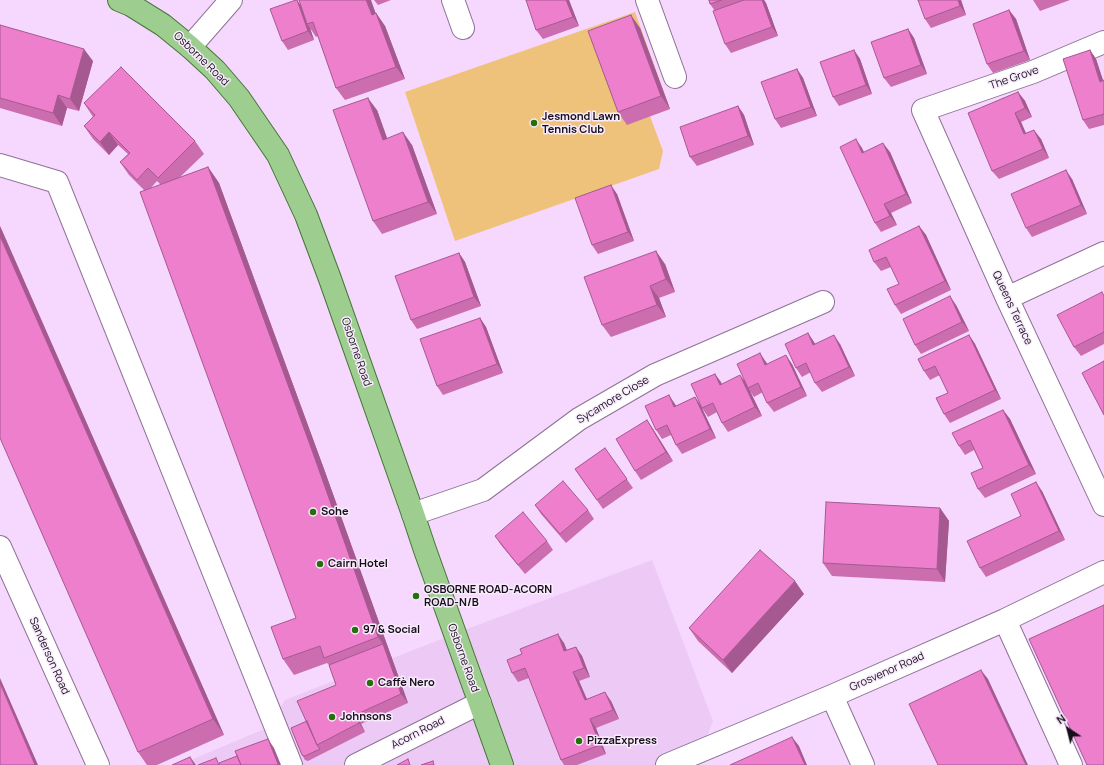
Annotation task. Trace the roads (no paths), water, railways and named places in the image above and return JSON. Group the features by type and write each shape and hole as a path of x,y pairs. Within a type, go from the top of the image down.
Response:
{"main road":[{"name":"Osborne Road","path":"128,2 163,25 215,70 239,98 278,155 306,215 314,236 413,514 424,550 502,765"}],"street":[{"path":"190,47 231,0"},
{"path":"453,0 463,28"},
{"path":"647,0 675,77"},
{"name":"The Grove","path":"923,110 1033,72 1104,42"},
{"name":"Queens Terrace","path":"923,110 1007,298 1104,505"},
{"path":"0,165 56,182 291,765"},
{"path":"1007,298 1104,254"},
{"name":"Sycamore Close","path":"413,514 483,490 579,419 654,375 823,302"},
{"name":"Sanderson Road","path":"0,547 98,765"},
{"name":"Grosvenor Road","path":"667,765 693,760 832,696 1005,620 1104,572"},
{"path":"1005,620 1071,765"},
{"path":"832,696 863,765"},
{"name":"Acorn Road","path":"356,765 480,703"}],"place":[{"name":"Jesmond Lawn Tennis Club","path":"534,123"},
{"name":"Sohe","path":"313,512"},
{"name":"Cairn Hotel","path":"320,564"},
{"name":"OSBORNE ROAD-ACORN ROAD-N/B","path":"416,596"},
{"name":"97 & Social","path":"355,630"},
{"name":"Caffè Nero","path":"370,683"},
{"name":"Johnsons","path":"332,717"},
{"name":"PizzaExpress","path":"579,741"}]}
